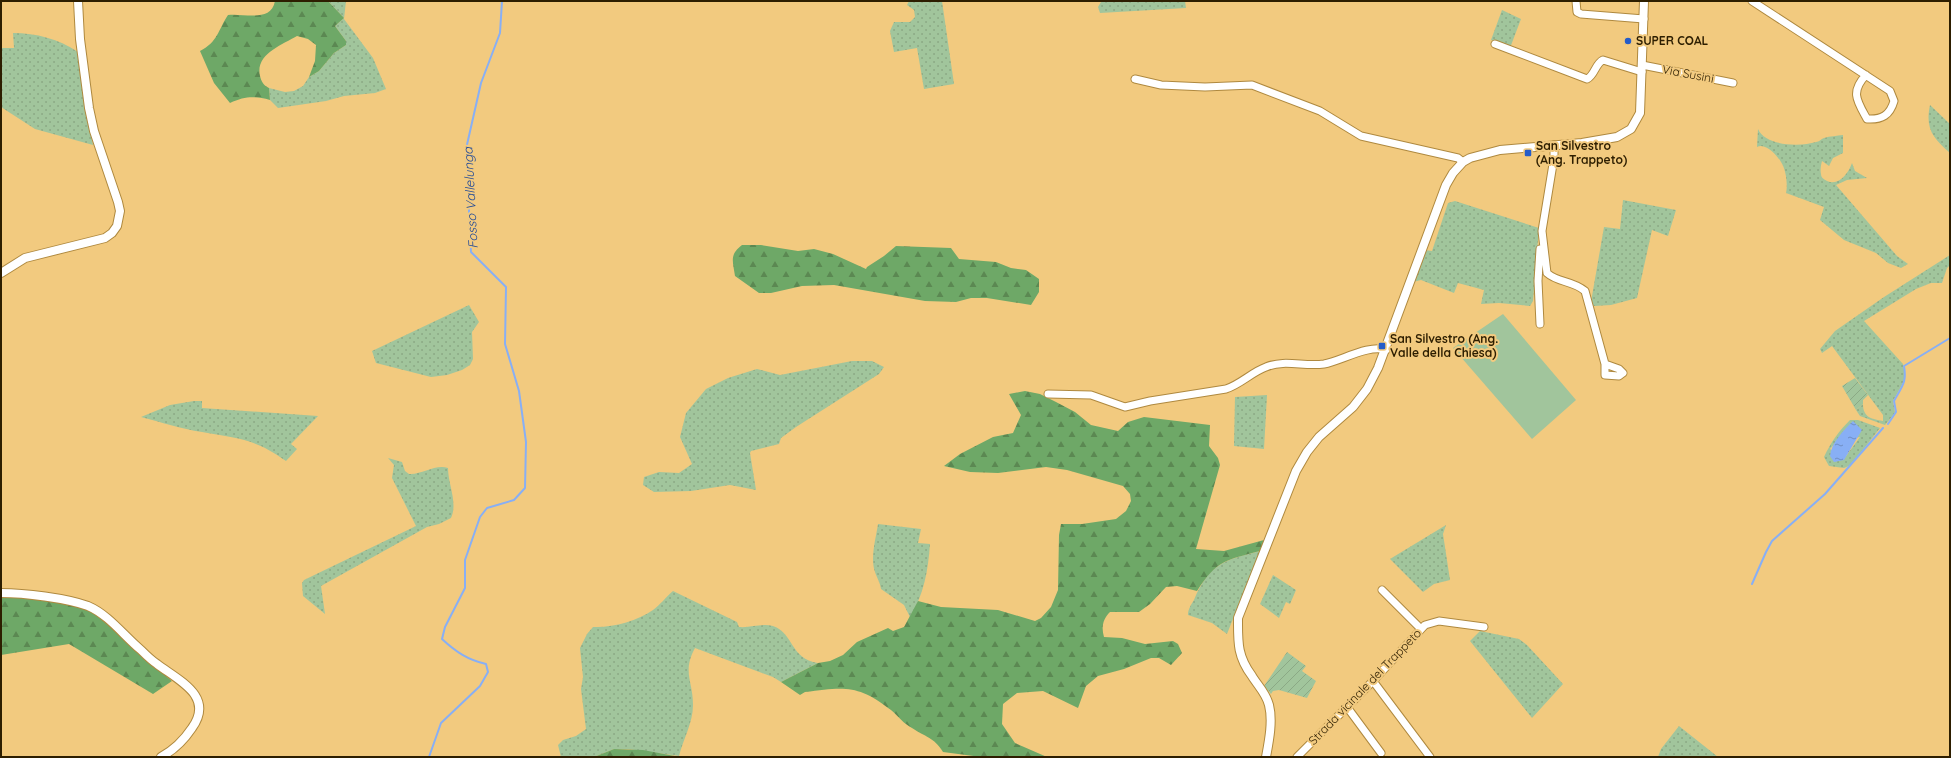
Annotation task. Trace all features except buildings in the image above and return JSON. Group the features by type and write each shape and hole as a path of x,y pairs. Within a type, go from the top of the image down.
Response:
{"street":[{"path":"1,273 24,258 105,238 112,233 120,219 118,202 94,131 89,108 80,39 78,1"},
{"path":"1576,1 1577,12 1581,14 1644,19"},
{"path":"1266,757 1270,715 1269,705 1264,693 1251,676 1240,655 1238,642 1238,618 1296,471 1307,452 1319,437 1353,407 1367,389 1386,350 1446,186 1453,173 1462,162 1478,155 1500,150 1611,138 1628,132 1636,123 1640,115 1644,1"},
{"path":"1752,1 1866,75 1890,91 1894,97 1892,108 1888,114 1881,118 1867,119 1857,102 1857,88 1866,75"},
{"name":"Via Susini","path":"1495,44 1587,79 1590,78 1599,63 1603,60 1642,69 1733,83"},
{"path":"1135,79 1161,85 1205,87 1256,86 1320,111 1361,136 1458,158 1462,162"},
{"path":"1540,324 1538,281 1542,231 1554,158 1554,145"},
{"path":"1542,231 1547,273 1553,278 1566,280 1578,285 1585,291 1605,364"},
{"path":"1048,394 1091,395 1125,407 1150,401 1226,389 1274,364 1324,364 1361,352 1382,348 1386,350"},
{"path":"1382,590 1421,629"},
{"path":"1,593 71,600 89,607 102,614 157,664 184,682 193,691 198,702 200,713 196,723 180,744 161,757"},
{"name":"Strada vicinale del Trappeto","path":"1297,757 1373,681 1421,629 1430,622 1439,621 1484,627"},
{"path":"1373,681 1430,757"},
{"path":"1347,707 1381,754"}],"green space":[{"path":"275,1 328,1 344,18 335,26 346,41 346,45 334,53 319,71 309,77 315,61 316,45 308,39 297,36 271,51 262,62 260,76 263,83 269,88 270,100 250,97 230,103 214,83 200,51 211,44 228,15 263,15 272,8"},
{"path":"328,1 346,1 344,19 373,58 386,89 375,93 344,96 326,101 278,108 270,100 269,88 285,92 294,91 303,86 309,77 319,71 334,53 346,45 346,41 335,26 344,18"},
{"path":"909,1 942,1 954,84 924,89 917,48 894,52 890,31 894,22 910,22 915,17 914,10 907,5"},
{"path":"1185,1 1186,8 1100,13 1098,7 1101,2"},
{"path":"1502,10 1521,19 1510,48 1491,40"},
{"path":"13,33 30,34 55,40 78,52 93,145 35,129 1,107 1,48 14,48"},
{"path":"1930,105 1950,124 1950,153 1939,143 1932,132 1929,121"},
{"path":"1758,129 1762,135 1768,139 1775,142 1792,145 1809,144 1818,142 1826,137 1843,135 1843,153 1833,158 1829,166 1822,161 1821,169 1823,178 1831,182 1839,180 1845,175 1852,163 1855,171 1867,178 1847,180 1836,185 1897,256 1908,264 1901,268 1888,263 1876,253 1844,240 1820,220 1824,207 1786,193 1787,186 1783,165 1777,156 1770,150 1764,146 1757,147"},
{"path":"1623,200 1676,210 1668,236 1652,230 1637,298 1611,305 1594,306 1591,302 1604,227 1620,229"},
{"path":"1455,201 1539,228 1533,301 1530,306 1499,303 1481,304 1484,290 1458,283 1454,293 1421,280 1413,282 1425,250 1432,251 1448,203"},
{"path":"742,245 761,245 798,251 814,249 833,254 866,269 896,246 951,248 959,259 996,262 1011,268 1026,270 1039,279 1039,292 1031,305 987,298 971,298 956,302 925,301 834,285 802,286 771,293 759,293 735,276 733,259 735,252"},
{"path":"1950,255 1950,265 1947,268 1942,283 1931,283 1916,289 1864,321 1903,364 1904,381 1893,401 1895,413 1885,425 1860,416 1856,410 1863,404 1864,412 1868,417 1883,421 1883,415 1832,346 1822,353 1820,349 1835,331 1884,297"},
{"path":"469,305 479,322 472,332 473,359 470,365 462,370 447,375 431,377 376,363 372,351"},
{"path":"1503,314 1576,400 1532,439 1453,348"},
{"path":"852,361 872,361 884,367 879,374 781,438 779,444 751,451 750,453 756,490 730,485 691,491 654,492 643,485 644,477 659,472 679,473 692,464 680,437 686,413 706,389 728,378 757,369 780,375"},
{"path":"1855,378 1868,395 1863,400 1863,404 1856,410 1842,386"},
{"path":"1025,391 1040,394 1056,402 1075,412 1091,425 1118,431 1128,422 1144,417 1210,425 1209,446 1218,458 1220,465 1196,549 1224,551 1264,540 1260,551 1230,559 1223,563 1210,573 1197,591 1177,586 1166,587 1150,604 1139,612 1110,612 1104,620 1103,627 1104,637 1122,638 1145,644 1173,641 1178,644 1182,653 1171,665 1159,658 1151,658 1124,669 1098,676 1086,686 1078,708 1043,691 1017,693 1003,704 1002,724 1015,743 1047,757 981,757 943,752 933,740 909,726 891,710 879,702 860,692 850,689 830,689 805,692 800,695 781,682 818,663 830,661 843,655 857,642 888,628 893,631 904,627 918,601 941,607 998,610 1035,621 1041,618 1051,607 1058,590 1059,535 1061,524 1082,524 1116,519 1126,511 1131,501 1130,494 1123,486 1067,470 1046,467 998,473 970,472 944,466 960,454 993,437 1013,433 1021,415 1009,394"},
{"path":"1267,395 1264,449 1234,446 1235,397"},
{"path":"202,401 202,408 318,416 291,444 297,449 286,461 275,453 246,440 186,429 141,417 170,405"},
{"path":"1850,420 1858,420 1880,428 1851,465 1844,468 1829,466 1824,457 1832,442","holes":["1860,437 1844,459 1830,449 1837,441"]},
{"path":"388,458 402,462 405,471 409,474 419,473 438,467 448,468 453,500 453,512 451,518 439,524 427,527 321,586 325,614 303,596 302,583 304,580 416,526 392,478 394,465"},
{"path":"878,524 921,529 918,543 930,544 928,564 922,591 910,617 904,605 881,589 875,572 873,554"},
{"path":"1446,525 1443,534 1450,580 1434,584 1423,592 1390,559"},
{"path":"1260,551 1227,634 1212,623 1188,615 1190,607 1200,588 1212,571 1227,561"},
{"path":"1273,575 1296,590 1290,604 1286,602 1279,618 1260,604"},
{"path":"673,591 737,622 739,627 765,625 780,629 802,657 809,661 818,663 781,682 773,677 695,648 689,664 689,676 693,697 693,712 679,756 628,749 614,749 594,757 561,757 558,745 563,740 576,736 586,729 581,689 583,677 580,648 587,634 593,627 616,625 647,614 656,608"},
{"path":"1,596 49,600 68,603 85,609 100,618 132,648 172,681 153,694 69,644 1,655"},
{"path":"1480,631 1519,639 1527,645 1563,684 1532,718 1470,641"},
{"path":"1287,652 1306,666 1302,671 1316,681 1307,698 1279,690 1273,691 1271,694 1264,686"},
{"path":"1679,726 1718,757 1658,757 1661,749"},
{"path":"614,749 643,750 680,757 594,757"}],"water":[{"path":"1853,421 1862,430 1844,460 1834,462 1830,456 1833,446"}],"waterway":[{"name":"Fosso Vallelunga","path":"429,757 441,723 480,686 488,672 486,664 462,655 442,639 445,627 465,588 465,560 480,517 487,508 514,500 525,488 526,442 519,391 505,344 506,287 471,252 466,149 481,83 500,33 502,1"},
{"path":"1888,424 1896,412 1894,401 1904,381 1904,366 1950,338"},
{"path":"1752,584 1772,541 1825,494 1883,428"}],"place":[{"name":"SUPER COAL","path":"1628,41"},
{"name":"San Silvestro (Ang. Trappeto)","path":"1528,153"},
{"name":"San Silvestro (Ang. Valle della Chiesa)","path":"1382,346"}]}
